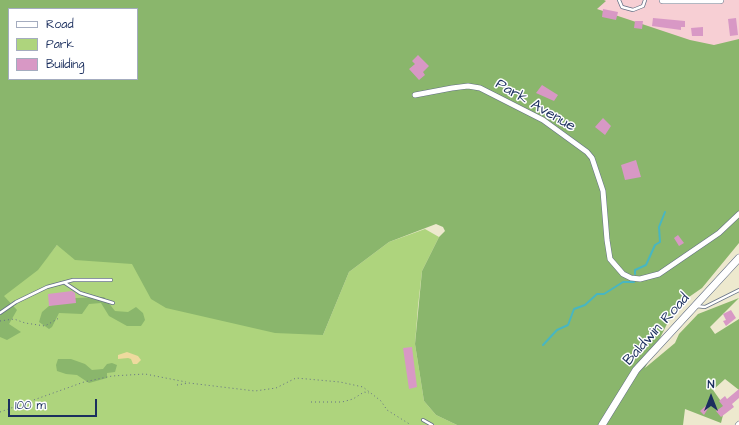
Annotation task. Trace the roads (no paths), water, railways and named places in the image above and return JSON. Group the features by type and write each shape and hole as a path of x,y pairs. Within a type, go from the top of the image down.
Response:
{"street":[{"path":"663,0 720,0"},
{"name":"Park Avenue","path":"415,95 458,87 468,86 480,88 543,120 587,152 592,158 603,191 610,258 623,274 632,278 640,279 659,274 718,233 739,214"},
{"name":"Baldwin Road","path":"602,425 636,370 661,340 695,306 739,258"}],"lane":[{"path":"619,0 622,7 633,10 643,6 645,0"},
{"path":"0,313 16,302 41,290 73,280 112,280"},
{"path":"65,283 80,293 113,303"},
{"path":"695,306 705,308 739,290"},
{"path":"423,420 432,425"}],"waterway":[{"path":"635,274 635,270 646,265 655,245 660,242 659,227 665,212"},
{"path":"543,345 557,330 568,325 574,309 585,305 597,294 604,294 623,282 634,282"}]}
